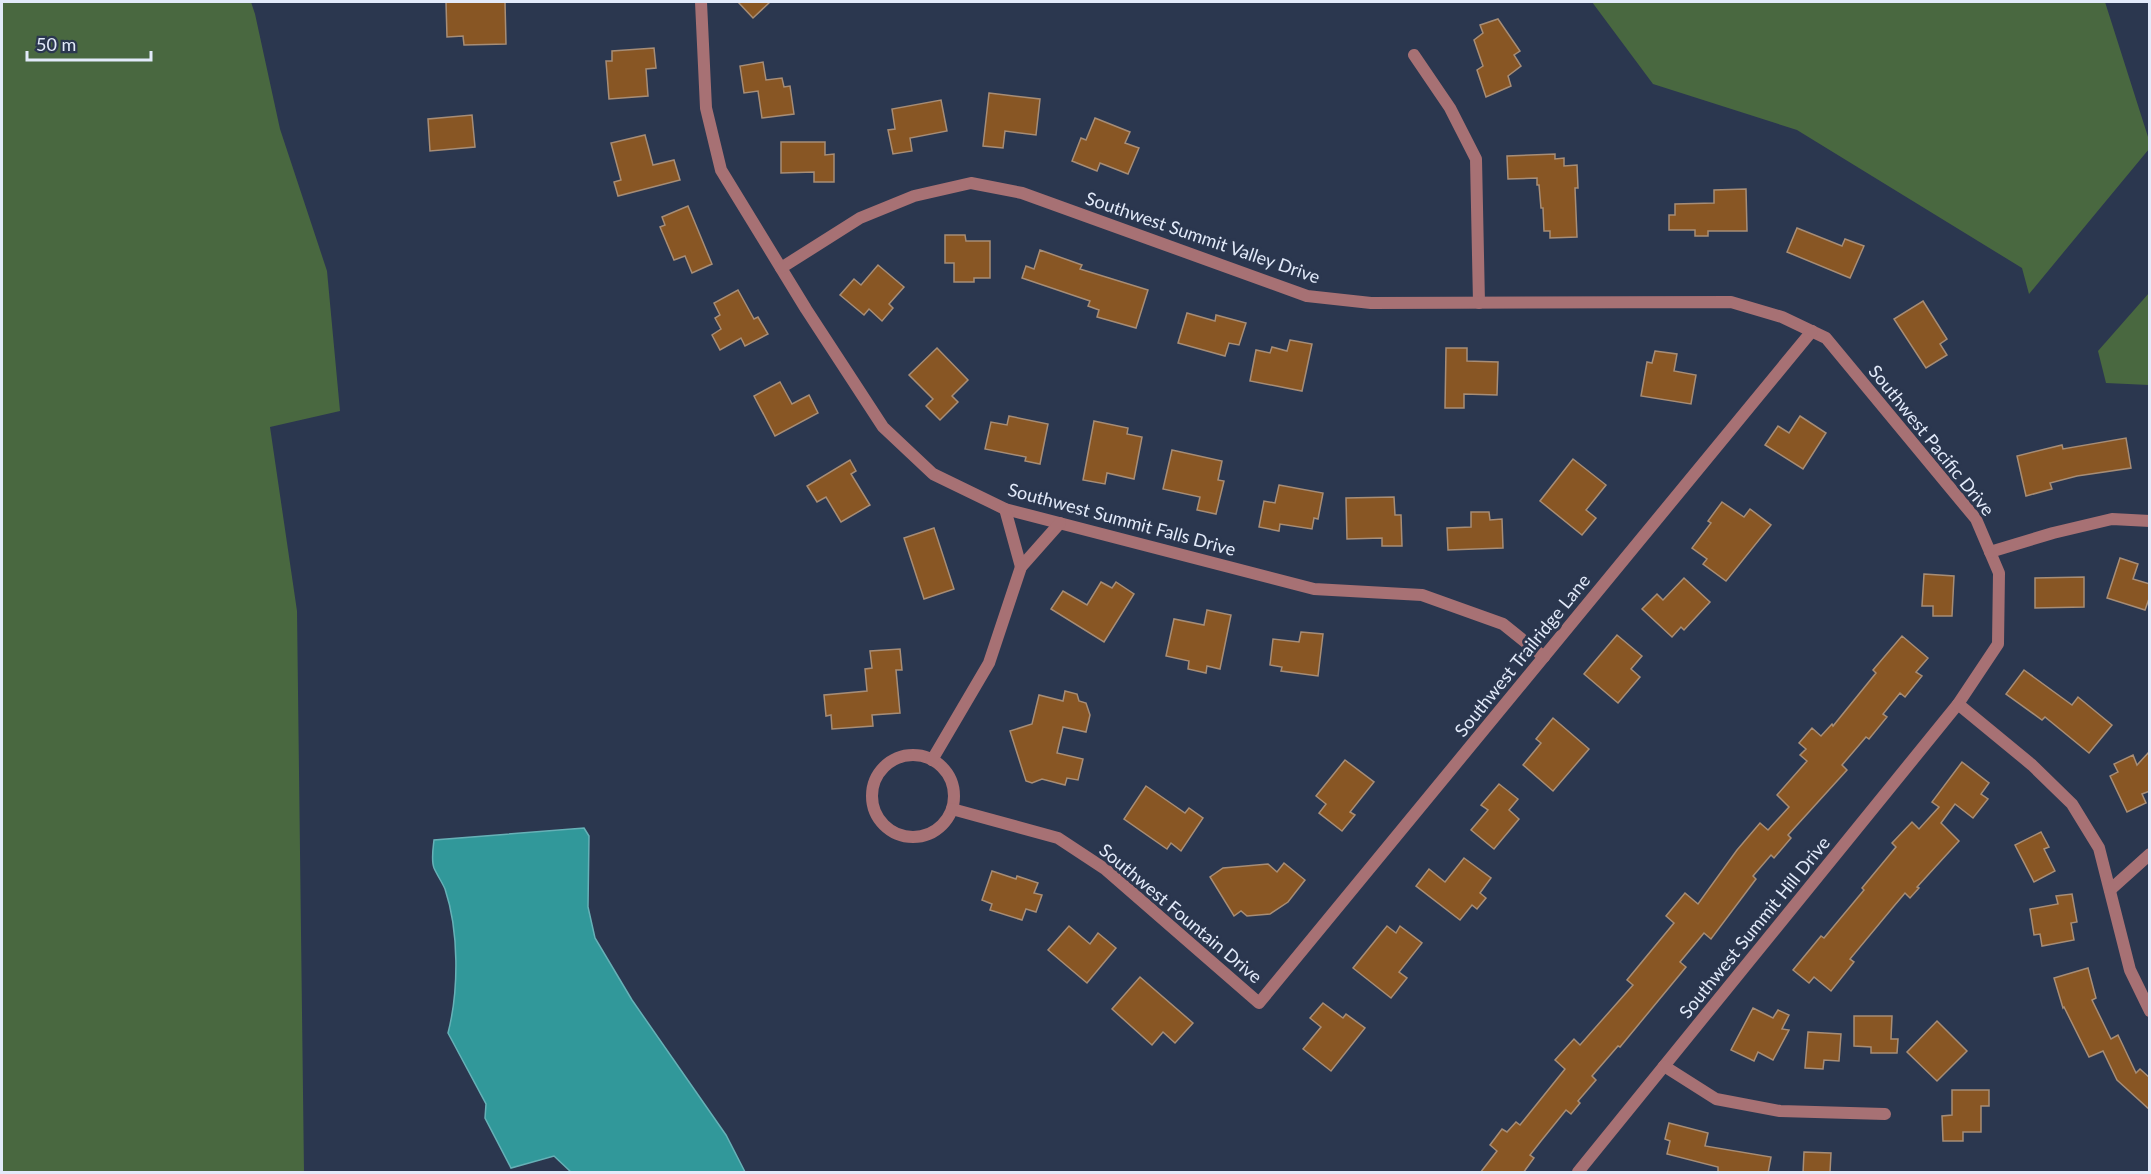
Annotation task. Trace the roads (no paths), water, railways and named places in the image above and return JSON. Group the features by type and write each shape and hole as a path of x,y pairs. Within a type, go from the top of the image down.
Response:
{"street":[{"name":"Southwest Summit Falls Drive","path":"700,2 705,108 721,170 883,426 933,474 1005,508 1314,589 1422,594 1503,624 1544,657"},
{"path":"1414,55 1450,108 1476,159 1479,303"},
{"name":"Southwest Summit Valley Drive","path":"781,268 860,218 914,196 971,183 1022,193 1307,296 1371,303 1731,302 1782,317 1812,331"},
{"name":"Southwest Pacific Drive","path":"1812,331 1826,338 1976,519 1999,573 1998,644 1958,704"},
{"name":"Southwest Trailridge Lane","path":"1259,1002 1812,331"},
{"path":"1005,508 1021,567"},
{"path":"1990,552 2053,533 2112,519 2150,521"},
{"path":"932,760 988,663 1021,567 1060,523"},
{"path":"1958,704 2032,765 2072,804 2099,848 2130,970 2150,1011"},
{"name":"Southwest Summit Hill Drive","path":"1578,1173 1958,704"},
{"path":"906,756 920,756 932,760 940,765 951,781 954,790 952,809 941,826 924,836 911,838 898,835 886,828 877,818 872,806 875,779 893,760 906,756"},
{"name":"Southwest Fountain Drive","path":"952,809 1058,838 1105,868 1259,1002"},
{"path":"2110,890 2150,854"},
{"path":"1664,1066 1716,1099 1780,1111 1885,1114"}]}
